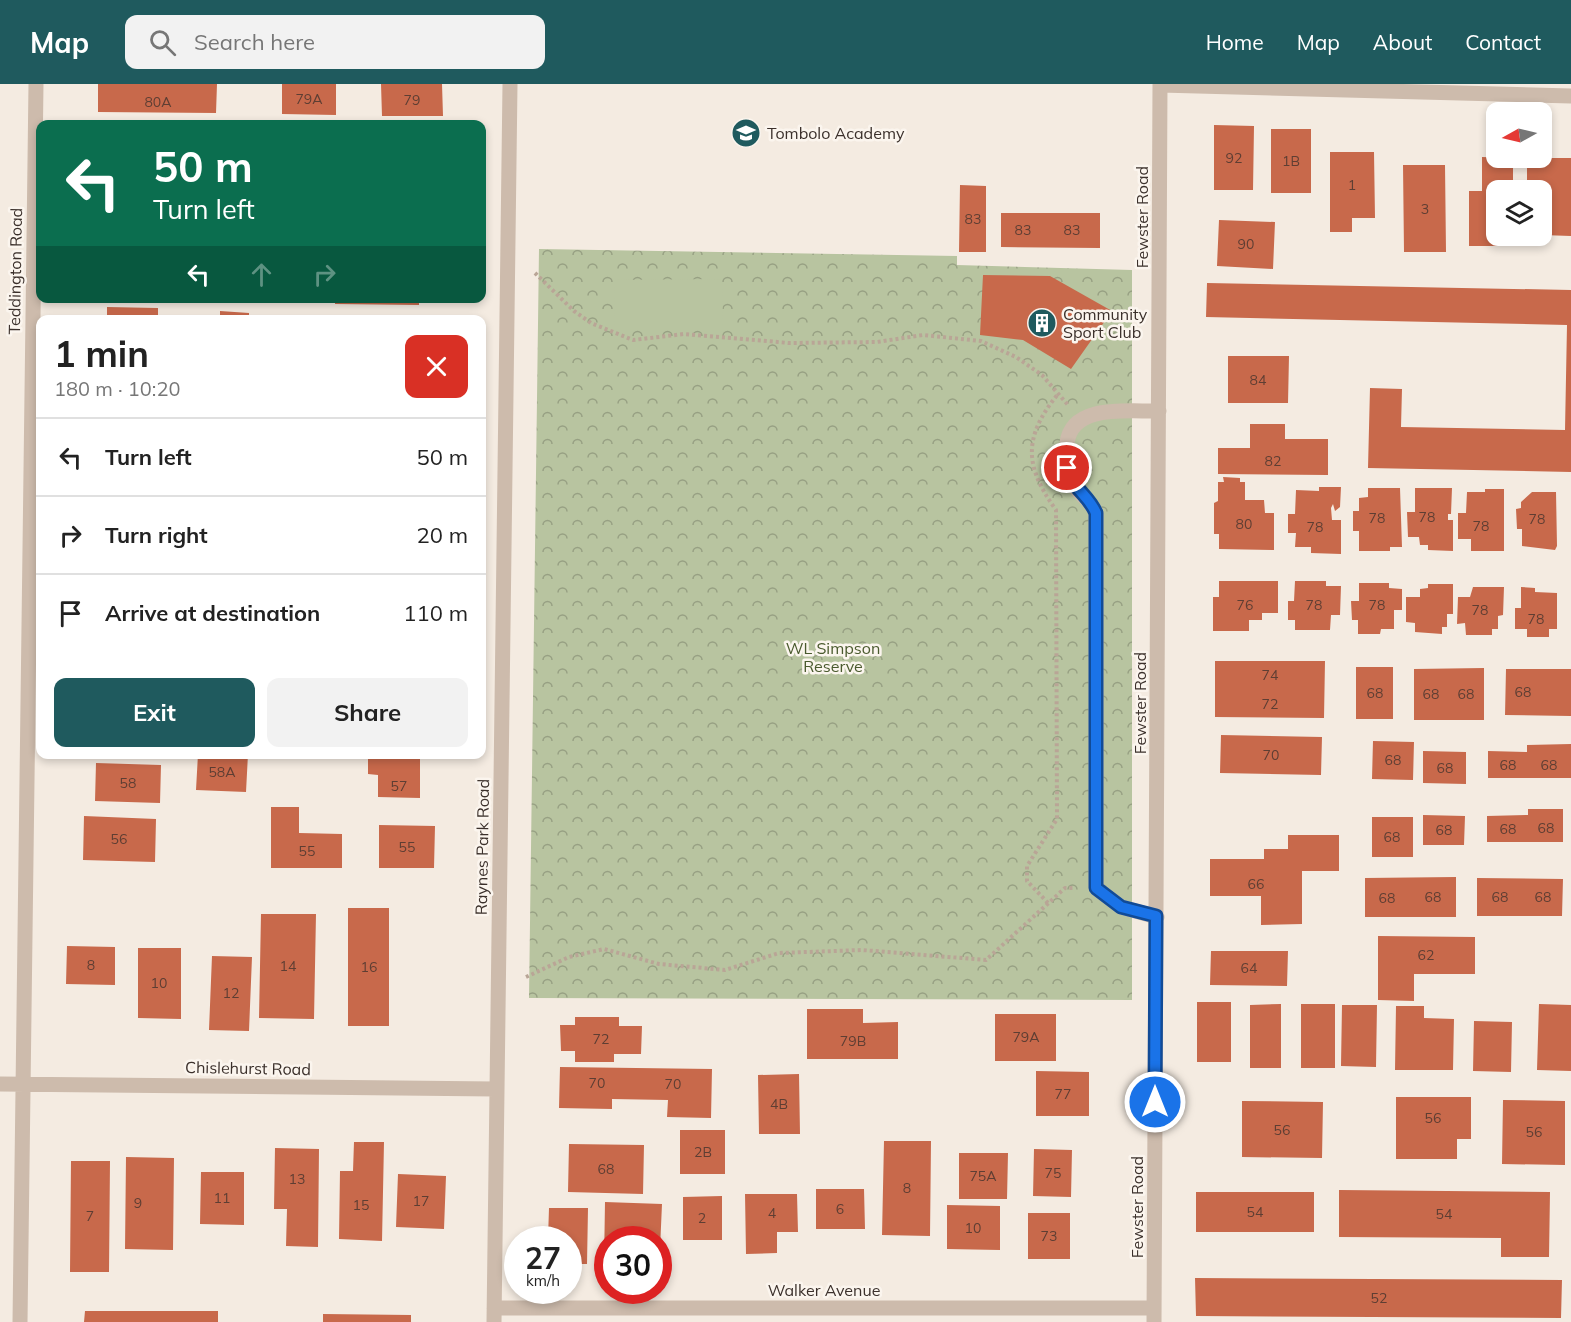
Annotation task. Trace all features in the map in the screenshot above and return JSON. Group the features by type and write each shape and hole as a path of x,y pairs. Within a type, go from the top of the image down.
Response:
{"street":[{"name":"Teddington Road","path":"20,1322 36,84"},
{"name":"Raynes Park Road","path":"494,1315 495,1089 510,84"},
{"path":"1160,84 1571,96"},
{"name":"Fewster Road","path":"1154,1315 1160,84"},
{"path":"1156,916 1121,907 1096,888 1096,513 1091,501 1078,491 1071,481 1066,450 1069,431 1080,419 1096,413 1159,411"},
{"name":"Chislehurst Road","path":"0,1084 495,1089"},
{"name":"Walker Avenue","path":"494,1315 1154,1315"}],"path":[{"path":"535,273 574,311 591,324 633,340 684,334 789,343 877,342 923,335 981,341 1016,357 1042,375 1080,419"},
{"path":"1048,903 1027,881 1027,866 1057,819 1056,510 1039,486 1034,471 1033,442 1043,413 1058,394"},
{"path":"526,977 569,957 604,948 658,964 725,970 779,953 803,952 862,950 986,960 1065,888 1096,888"}],"green space":[{"name":"WL Simpson Reserve","path":"539,249 957,256 957,265 1132,270 1132,1000 529,998"},
{"path":"722,279 723,326 615,326 614,280"}],"building":[{"path":"98,84 217,84 216,113 98,112"},
{"path":"282,84 336,84 336,115 282,114"},
{"path":"381,84 442,84 443,116 382,116"},
{"path":"1214,125 1254,126 1253,190 1214,190"},
{"path":"1271,129 1311,129 1311,193 1271,193"},
{"path":"1330,152 1374,152 1375,218 1352,218 1352,232 1330,232"},
{"path":"1482,157 1486,157 1486,168 1513,168 1513,180 1486,180 1486,246 1469,246 1469,191 1482,191"},
{"path":"1552,158 1571,158 1571,236 1552,235 1552,180 1527,180 1527,168 1552,168"},
{"path":"1403,165 1445,165 1446,252 1404,252"},
{"path":"960,185 986,186 986,252 959,252"},
{"path":"1001,213 1100,213 1100,248 1001,247"},
{"path":"1219,220 1275,222 1273,269 1217,266"},
{"name":"Community Sport Club","path":"983,275 1050,276 1112,311 1071,369 1023,340 980,335"},
{"path":"1207,283 1571,290 1571,472 1368,468 1370,388 1402,389 1401,427 1565,430 1567,325 1206,317"},
{"path":"419,303 419,305 335,304"},
{"path":"107,307 158,308 158,315 107,315"},
{"path":"220,311 249,313 249,315 220,315"},
{"path":"1228,356 1289,356 1288,403 1228,403"},
{"path":"1250,424 1285,424 1285,439 1328,439 1328,475 1218,474 1218,448 1250,448"},
{"path":"1223,477 1240,478 1240,482 1245,482 1245,500 1264,500 1265,513 1274,513 1274,550 1219,549 1219,534 1214,534 1214,503 1218,501 1218,482 1224,482"},
{"path":"1319,487 1341,487 1340,507 1335,511 1333,504 1331,508 1332,520 1341,520 1341,554 1311,553 1311,547 1295,547 1296,533 1288,533 1288,514 1295,514 1296,490 1319,491"},
{"path":"1368,488 1400,488 1402,547 1390,547 1390,551 1359,551 1359,531 1353,531 1353,511 1359,511 1359,498 1368,497"},
{"path":"1415,488 1452,488 1451,514 1448,514 1448,520 1453,520 1453,551 1428,550 1428,545 1420,545 1419,537 1408,537 1407,512 1415,512"},
{"path":"1485,489 1504,489 1504,551 1471,551 1471,539 1458,539 1458,513 1466,513 1467,492 1485,492"},
{"path":"1532,492 1556,492 1557,546 1555,550 1522,546 1522,529 1517,529 1516,509 1521,508 1521,502"},
{"path":"1219,581 1278,581 1278,613 1262,613 1262,620 1249,620 1249,631 1213,631 1213,597 1219,597"},
{"path":"1295,581 1326,581 1326,586 1341,586 1340,615 1331,615 1330,630 1295,630 1295,620 1288,620 1288,601 1294,601"},
{"path":"1359,583 1389,583 1389,588 1402,589 1402,610 1394,610 1394,629 1381,629 1380,634 1358,634 1358,620 1352,620 1351,601 1359,601"},
{"path":"1428,584 1453,584 1453,614 1447,614 1447,627 1442,627 1442,634 1415,632 1415,623 1406,622 1406,597 1420,597 1420,589 1428,588"},
{"path":"1473,587 1504,587 1503,615 1498,616 1498,629 1492,629 1492,635 1466,635 1465,623 1457,624 1458,597 1470,597"},
{"path":"1521,587 1535,588 1535,592 1557,593 1557,629 1549,629 1549,637 1527,637 1527,629 1515,629 1515,608 1521,608"},
{"path":"1215,661 1325,661 1324,718 1215,717"},
{"path":"1356,667 1393,667 1393,719 1356,719"},
{"path":"1484,668 1484,720 1414,720 1414,669"},
{"path":"1506,669 1571,669 1571,716 1505,715"},
{"path":"1221,735 1322,737 1321,775 1220,773"},
{"path":"1373,741 1414,742 1413,780 1372,779"},
{"path":"1571,744 1571,778 1488,778 1488,751 1527,752 1527,745"},
{"path":"1423,751 1466,752 1466,784 1423,783"},
{"path":"198,759 248,759 246,792 196,790"},
{"path":"368,759 420,759 420,798 378,797 378,775 368,774"},
{"path":"96,763 161,765 160,803 95,801"},
{"path":"271,807 299,807 299,833 342,834 342,868 271,868"},
{"path":"1528,809 1563,809 1563,842 1487,842 1487,816 1528,815"},
{"path":"1423,815 1465,816 1464,845 1423,845"},
{"path":"84,816 156,819 155,862 83,860"},
{"path":"1372,817 1413,817 1413,857 1372,857"},
{"path":"379,825 435,826 434,868 379,868"},
{"path":"1288,835 1339,835 1339,871 1302,871 1302,924 1261,925 1261,896 1210,896 1210,859 1264,859 1264,849 1288,849"},
{"path":"1456,877 1456,917 1365,917 1365,878"},
{"path":"1477,878 1563,879 1562,916 1477,916"},
{"path":"348,908 389,908 389,1026 348,1026"},
{"path":"261,914 316,914 314,1019 259,1018"},
{"path":"1378,936 1475,937 1475,974 1414,974 1414,1001 1378,1000"},
{"path":"67,946 115,947 115,985 66,984"},
{"path":"138,948 181,948 181,1019 138,1018"},
{"path":"1211,951 1288,951 1287,986 1210,985"},
{"path":"212,956 252,957 249,1031 209,1030"},
{"path":"1197,1002 1231,1002 1231,1062 1197,1062"},
{"path":"1281,1004 1281,1068 1250,1068 1250,1005"},
{"path":"1301,1004 1335,1004 1335,1068 1301,1068"},
{"path":"1539,1004 1571,1005 1571,1071 1537,1070"},
{"path":"1342,1005 1377,1005 1376,1067 1341,1066"},
{"path":"1396,1006 1424,1006 1424,1018 1454,1019 1453,1070 1395,1070"},
{"path":"807,1009 863,1009 863,1023 898,1022 898,1059 807,1059"},
{"path":"995,1014 1056,1014 1056,1061 995,1061"},
{"path":"575,1017 619,1017 619,1026 642,1026 641,1054 614,1054 614,1062 575,1062 575,1051 561,1051 560,1025 575,1025"},
{"path":"1474,1021 1512,1022 1511,1072 1473,1071"},
{"path":"560,1067 712,1069 711,1118 667,1117 668,1100 612,1099 612,1109 559,1108"},
{"path":"1036,1071 1089,1072 1089,1116 1036,1116"},
{"path":"799,1074 800,1134 759,1134 758,1075"},
{"path":"1396,1097 1471,1097 1471,1139 1457,1139 1457,1159 1396,1159"},
{"path":"1503,1100 1565,1101 1565,1165 1502,1164"},
{"path":"1242,1101 1323,1102 1322,1158 1242,1157"},
{"path":"680,1130 725,1130 725,1174 680,1174"},
{"path":"884,1141 931,1141 930,1236 882,1235"},
{"path":"354,1142 384,1142 382,1241 339,1239 340,1171 353,1171"},
{"path":"569,1144 644,1145 643,1194 568,1192"},
{"path":"275,1148 319,1149 318,1247 286,1246 287,1209 274,1209"},
{"path":"1034,1149 1072,1150 1071,1197 1033,1196"},
{"path":"959,1153 1008,1153 1007,1199 959,1199"},
{"path":"126,1157 174,1158 173,1250 125,1249"},
{"path":"71,1161 110,1161 109,1272 70,1272"},
{"path":"201,1172 244,1172 244,1225 200,1224"},
{"path":"398,1174 446,1176 444,1229 396,1227"},
{"path":"816,1189 864,1189 865,1229 816,1229"},
{"path":"1339,1190 1550,1192 1549,1257 1501,1257 1501,1238 1339,1237"},
{"path":"1196,1192 1314,1192 1314,1232 1196,1232"},
{"path":"745,1194 797,1194 798,1232 777,1232 777,1253 746,1254"},
{"path":"722,1196 722,1240 683,1240 683,1197"},
{"path":"605,1202 662,1204 661,1226 605,1226"},
{"path":"947,1205 1000,1206 1000,1250 947,1249"},
{"path":"549,1208 588,1208 587,1264 582,1264 582,1226 548,1226"},
{"path":"1028,1213 1070,1213 1070,1259 1028,1259"},
{"path":"1195,1278 1562,1280 1561,1318 1196,1316"},
{"path":"85,1311 218,1311 218,1322 84,1322"},
{"path":"323,1314 411,1315 411,1322 323,1322"}],"place":[{"name":"Tombolo Academy","path":"746,133"},
{"name":"Community Sport Club","path":"1042,323"}],"route":[{"path":"1067,468 1071,481 1078,491 1091,501 1096,513 1096,888 1106,898 1121,907 1156,916 1155,1102"}]}
